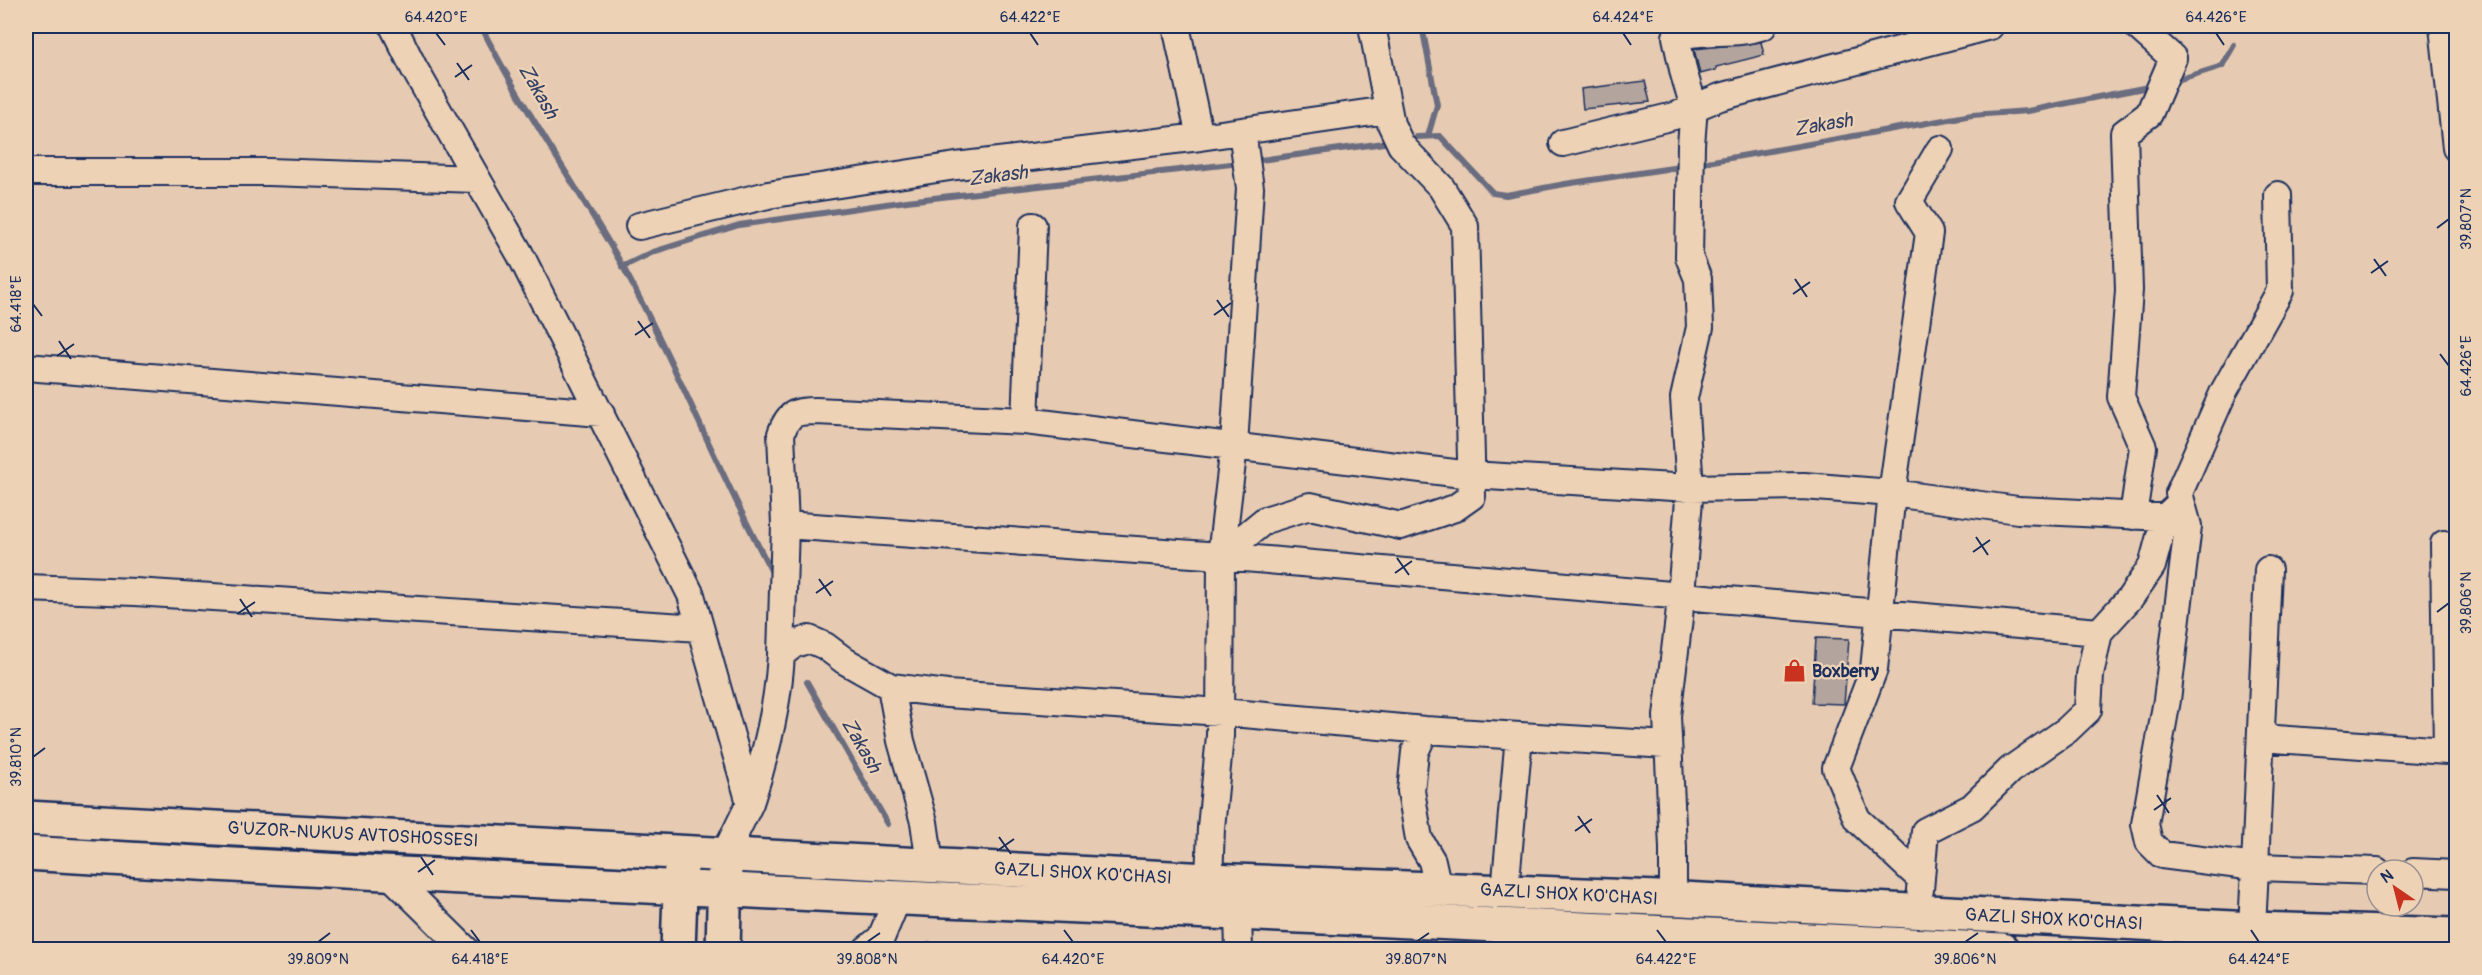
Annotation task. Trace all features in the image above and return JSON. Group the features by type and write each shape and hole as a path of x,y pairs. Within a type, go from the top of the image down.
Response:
{"highway":[{"name":"G'UZOR-NUKUS AVTOSHOSSESI","path":"26,818 681,851"},
{"name":"GAZLI SHOX KO'CHASI","path":"681,851 1209,880 1505,891 2252,929 2457,935"},
{"path":"678,950 681,851"},
{"name":"G'UZOR-NUKUS AVTOSHOSSESI","path":"26,853 390,875 680,887"},
{"path":"723,950 725,854"},
{"name":"GAZLI SHOX KO'CHASI","path":"680,887 1751,943 2002,950"}],"lane":[{"path":"393,26 414,68 520,254 691,595 750,803"},
{"path":"1176,26 1200,137"},
{"path":"1221,556 1265,520 1310,506 1401,526 1455,508 1472,496 1465,226 1441,187 1401,145 1387,110 1372,26"},
{"path":"1672,899 1673,848 1667,716 1690,488 1684,398 1700,327 1698,279 1689,257 1694,108 1684,74 1678,31 1752,30 1763,26"},
{"path":"1563,143 1674,116 1720,97 1990,26"},
{"path":"2133,516 2143,447 2121,397 2129,290 2124,133 2149,114 2173,58 2137,26"},
{"path":"2443,26 2457,148"},
{"path":"639,226 768,195 956,166 1200,137 1243,137 1387,110"},
{"path":"1209,880 1221,712 1221,556 1234,446 1250,188 1243,137"},
{"path":"1921,879 1857,819 1836,768 1874,669 1892,493 1929,232 1909,201 1940,149"},
{"path":"26,172 269,172 477,179"},
{"path":"1917,912 1925,831 1972,807 2010,770 2067,730 2088,710 2090,675 2099,632 2130,598 2152,566 2179,493 2224,391 2280,291 2278,195"},
{"path":"1025,421 1033,226"},
{"path":"26,367 601,413"},
{"path":"725,854 750,803 765,758 777,700 781,655 780,619 784,525 781,434 786,419 799,411 1025,421 1471,475 1690,488 1804,486 1892,493 2018,510 2133,516 2173,509"},
{"path":"2173,509 2187,526 2167,700 2145,824 2149,842 2162,855 2255,867 2365,871"},
{"path":"784,525 1221,556 2099,632"},
{"path":"2261,738 2447,751 2444,544"},
{"path":"2252,929 2268,570"},
{"path":"26,588 135,592 700,628"},
{"path":"781,655 793,645 810,639 891,687 947,694 1221,712 1425,730 1668,745"},
{"path":"891,687 901,741 924,822 930,864"},
{"path":"1425,730 1415,752 1411,791 1419,839 1432,861 1438,888"},
{"path":"1505,891 1520,736"},
{"path":"2425,873 2457,874"},
{"path":"390,875 466,950"},
{"path":"866,950 881,938 898,897"},
{"path":"1238,915 1239,950"}],"building":[{"path":"1761,42 1764,55 1716,67 1716,70 1700,74 1694,49"},
{"path":"1645,81 1650,102 1583,109 1581,89"},
{"path":"1816,638 1849,639 1844,704 1812,703"}],"waterway":[{"name":"Zakash","path":"481,26 514,87 622,265 772,572"},
{"name":"Zakash","path":"1422,26 1437,105 1428,136"},
{"name":"Zakash","path":"2171,82 2222,66 2234,45"},
{"name":"Zakash","path":"1696,164 1972,115 2028,111 2153,86"},
{"name":"Zakash","path":"1417,137 1440,136 1493,193 1506,195 1686,166"},
{"name":"Zakash","path":"1253,161 1384,143"},
{"name":"Zakash","path":"622,267 653,252 739,225 907,201 1240,163"},
{"name":"Zakash","path":"807,682 888,824"},
{"name":"Zakash","path":"929,944 932,950"}],"place":[{"name":"Boxberry","path":"1794,671"}]}
